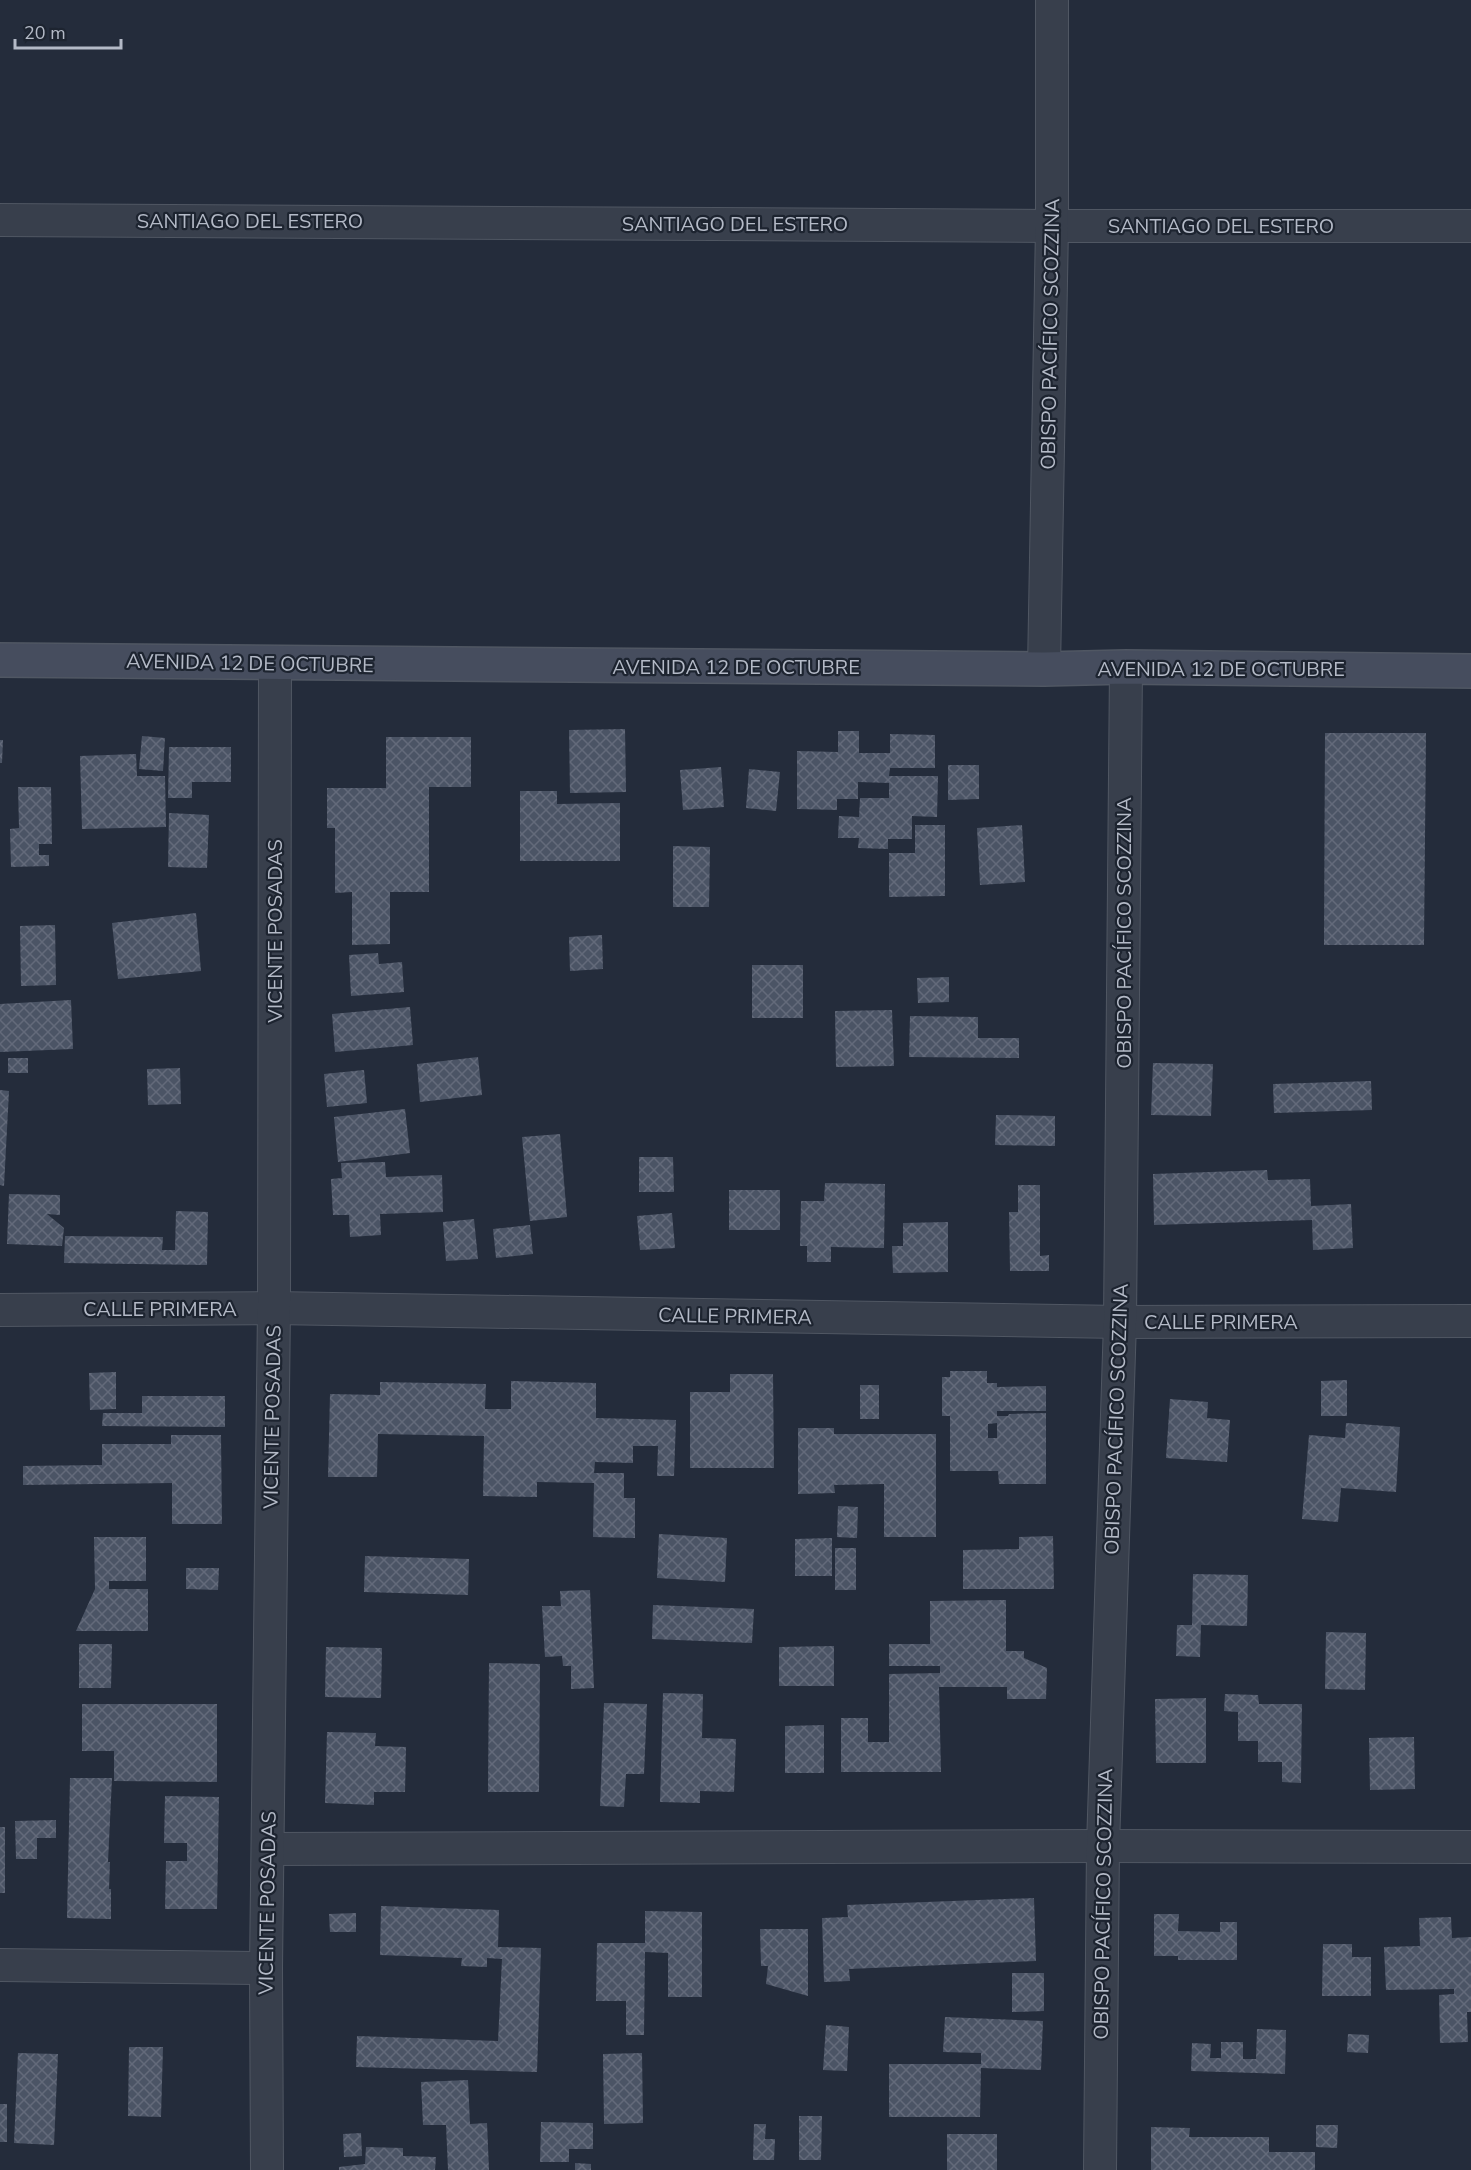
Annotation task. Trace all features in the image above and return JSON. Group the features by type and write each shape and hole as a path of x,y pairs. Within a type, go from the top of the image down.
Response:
{"main road":[{"name":"AVENIDA 12 DE OCTUBRE","path":"0,660 275,664 1044,669 1126,667 1471,671"}],"street":[{"name":"OBISPO PACÍFICO SCOZZINA","path":"1044,669 1052,226 1052,0"},
{"name":"SANTIAGO DEL ESTERO","path":"0,220 1471,226"},
{"name":"VICENTE POSADAS","path":"267,2170 266,1968 274,1308 275,664"},
{"name":"OBISPO PACÍFICO SCOZZINA","path":"1100,2170 1103,1846 1120,1322 1126,667"},
{"name":"CALLE PRIMERA","path":"0,1310 274,1308 1120,1322 1471,1321"},
{"path":"268,1849 1471,1846"},
{"path":"0,1965 266,1968"}],"building":[{"path":"625,729 626,792 570,793 569,730"},
{"path":"838,731 859,731 859,753 890,753 890,734 935,735 935,768 890,768 889,776 938,776 937,817 912,816 912,839 888,839 888,849 858,848 859,838 838,838 839,816 859,817 860,798 889,798 889,783 858,782 858,799 837,799 837,810 797,809 797,751 838,752"},
{"path":"1325,733 1426,733 1424,945 1324,945"},
{"path":"142,736 165,738 163,771 139,769"},
{"path":"386,737 471,737 471,787 429,787 429,892 390,892 390,944 352,945 352,892 335,893 335,828 327,828 327,788 386,788"},
{"path":"0,740 3,740 2,763 0,763"},
{"path":"169,747 231,747 231,782 192,782 192,798 168,798"},
{"path":"136,754 137,776 165,776 166,827 82,829 80,756"},
{"path":"948,765 979,765 979,799 948,800"},
{"path":"721,767 724,807 683,810 680,770"},
{"path":"749,769 780,772 776,811 746,808"},
{"path":"18,787 51,787 52,844 39,844 39,855 49,855 49,866 11,867 10,829 19,828"},
{"path":"520,791 557,791 557,804 620,803 620,861 520,861"},
{"path":"169,813 209,815 207,868 168,867"},
{"path":"915,825 945,825 945,896 889,897 889,853 915,853"},
{"path":"1022,825 1025,882 980,885 977,828"},
{"path":"673,846 710,847 709,907 673,907"},
{"path":"196,913 201,971 118,979 112,923"},
{"path":"55,925 56,985 21,986 20,926"},
{"path":"602,935 603,969 570,971 569,937"},
{"path":"378,953 379,964 402,962 404,992 351,996 349,955"},
{"path":"752,965 803,965 803,1018 752,1018"},
{"path":"949,977 949,1002 918,1003 917,978"},
{"path":"71,1000 73,1049 0,1052 0,1004"},
{"path":"410,1007 413,1045 335,1052 332,1014"},
{"path":"892,1010 894,1066 836,1067 835,1011"},
{"path":"910,1016 978,1017 978,1038 1019,1038 1019,1058 909,1057"},
{"path":"478,1057 482,1095 420,1102 417,1064"},
{"path":"8,1058 28,1058 28,1073 8,1073"},
{"path":"1153,1063 1213,1064 1211,1116 1151,1115"},
{"path":"180,1068 181,1104 148,1105 147,1069"},
{"path":"364,1070 367,1103 327,1107 324,1074"},
{"path":"1371,1081 1372,1110 1274,1113 1273,1084"},
{"path":"0,1090 9,1091 4,1186 0,1185"},
{"path":"405,1109 410,1153 338,1162 334,1117"},
{"path":"996,1115 1055,1116 1055,1146 995,1145"},
{"path":"560,1134 567,1217 530,1221 522,1137"},
{"path":"639,1157 673,1157 674,1192 639,1192"},
{"path":"385,1162 386,1177 442,1175 443,1212 380,1214 381,1235 350,1237 349,1215 333,1215 331,1179 342,1178 341,1163"},
{"path":"1267,1170 1268,1180 1310,1179 1311,1206 1351,1204 1353,1248 1313,1250 1312,1220 1154,1225 1153,1174"},
{"path":"825,1183 885,1184 884,1248 831,1247 831,1262 807,1262 807,1246 800,1246 801,1201 824,1201"},
{"path":"1018,1185 1040,1185 1040,1256 1049,1255 1049,1271 1010,1271 1009,1212 1018,1212"},
{"path":"729,1190 780,1190 780,1230 729,1230"},
{"path":"9,1194 60,1195 60,1215 47,1214 64,1228 62,1246 7,1244"},
{"path":"176,1211 208,1212 207,1265 64,1263 65,1236 163,1237 162,1250 175,1250"},
{"path":"672,1213 675,1248 640,1250 637,1216"},
{"path":"474,1219 478,1259 446,1261 443,1222"},
{"path":"948,1222 948,1272 893,1273 892,1246 903,1246 903,1223"},
{"path":"530,1225 533,1254 496,1258 493,1229"},
{"path":"950,1371 987,1371 987,1383 997,1383 997,1387 1046,1386 1046,1411 997,1411 997,1416 1046,1413 1046,1484 999,1484 998,1471 950,1471 950,1416 942,1416 942,1377 950,1377","holes":["997,1423 997,1438 988,1438 988,1424"]},
{"path":"116,1372 116,1409 90,1410 89,1373"},
{"path":"730,1374 773,1374 774,1468 690,1468 690,1392 730,1392"},
{"path":"1347,1380 1347,1416 1321,1416 1321,1381"},
{"path":"511,1381 596,1383 596,1418 676,1420 674,1476 657,1476 658,1446 633,1446 633,1463 595,1462 594,1473 624,1473 624,1498 635,1498 635,1538 593,1537 594,1483 537,1482 537,1497 483,1496 484,1436 378,1434 377,1477 328,1477 330,1394 380,1395 380,1382 486,1384 485,1409 511,1409"},
{"path":"860,1385 879,1385 879,1419 860,1419"},
{"path":"142,1396 225,1396 225,1427 102,1426 103,1413 142,1413"},
{"path":"1170,1399 1208,1402 1207,1418 1230,1420 1227,1462 1166,1458"},
{"path":"1346,1423 1400,1427 1396,1492 1341,1488 1338,1522 1302,1519 1309,1435 1345,1438"},
{"path":"798,1428 834,1428 834,1434 936,1434 936,1537 884,1537 884,1484 834,1485 835,1493 798,1494"},
{"path":"171,1435 221,1435 222,1524 172,1524 172,1483 23,1485 23,1466 102,1465 102,1444 171,1444"},
{"path":"838,1506 858,1507 857,1538 837,1537"},
{"path":"659,1534 727,1538 725,1582 657,1578"},
{"path":"1053,1536 1054,1589 963,1589 963,1550 1019,1549 1019,1537"},
{"path":"94,1537 146,1537 146,1581 109,1581 109,1589 148,1589 148,1631 76,1631 95,1589"},
{"path":"832,1538 832,1576 795,1576 795,1539"},
{"path":"835,1548 856,1548 856,1590 835,1590"},
{"path":"365,1556 469,1559 468,1595 364,1592"},
{"path":"186,1568 219,1568 218,1590 186,1589"},
{"path":"1193,1574 1248,1575 1247,1626 1201,1625 1200,1657 1176,1656 1177,1625 1192,1625"},
{"path":"590,1590 594,1688 571,1689 571,1666 563,1666 562,1656 545,1657 542,1606 561,1606 560,1591"},
{"path":"1006,1600 1006,1651 1024,1651 1024,1658 1047,1668 1046,1699 1007,1699 1007,1687 939,1687 941,1772 841,1772 841,1718 868,1718 868,1742 889,1742 889,1674 940,1673 940,1666 889,1666 889,1644 930,1644 930,1601"},
{"path":"653,1605 754,1609 752,1643 652,1639"},
{"path":"1326,1632 1366,1633 1365,1690 1325,1689"},
{"path":"79,1644 112,1644 111,1688 79,1688"},
{"path":"834,1646 834,1686 779,1686 779,1647"},
{"path":"326,1647 382,1648 381,1698 325,1697"},
{"path":"489,1663 540,1664 539,1792 488,1792"},
{"path":"663,1693 703,1694 702,1738 736,1739 734,1792 700,1791 700,1803 660,1802"},
{"path":"1225,1694 1258,1695 1259,1704 1302,1704 1301,1783 1282,1782 1282,1762 1258,1762 1258,1741 1238,1741 1238,1712 1224,1711"},
{"path":"1206,1698 1206,1763 1156,1763 1155,1699"},
{"path":"604,1703 647,1704 644,1774 626,1774 624,1807 600,1806"},
{"path":"82,1704 217,1704 217,1782 114,1781 114,1751 82,1751"},
{"path":"824,1725 824,1773 785,1773 785,1726"},
{"path":"327,1732 376,1733 375,1746 406,1747 405,1792 374,1792 374,1805 325,1803"},
{"path":"1414,1737 1415,1789 1370,1790 1369,1738"},
{"path":"70,1778 112,1778 108,1862 110,1862 111,1919 67,1918"},
{"path":"165,1796 219,1797 217,1909 165,1909 166,1861 187,1861 187,1843 164,1843"},
{"path":"56,1820 56,1838 37,1838 37,1859 16,1859 15,1821"},
{"path":"0,1827 5,1827 5,1893 0,1893"},
{"path":"1034,1898 1036,1961 849,1969 850,1981 824,1982 822,1918 848,1917 847,1905"},
{"path":"381,1906 499,1910 498,1947 541,1948 537,2072 356,2067 357,2036 498,2041 502,1959 487,1958 487,1967 461,1966 462,1958 380,1955"},
{"path":"645,1911 702,1912 702,1997 668,1997 668,1953 645,1952 644,2035 626,2035 626,2001 596,2001 597,1943 645,1943"},
{"path":"356,1913 356,1932 330,1932 329,1914"},
{"path":"1154,1914 1179,1914 1178,1931 1220,1932 1220,1922 1237,1922 1237,1960 1178,1960 1178,1956 1154,1956"},
{"path":"1451,1917 1452,1938 1471,1937 1471,2012 1467,2012 1468,2042 1440,2043 1439,1995 1454,1994 1454,1989 1386,1990 1384,1947 1420,1946 1419,1918"},
{"path":"760,1929 808,1929 808,1996 766,1984 768,1966 761,1966"},
{"path":"1323,1944 1352,1944 1352,1957 1371,1957 1371,1996 1322,1996"},
{"path":"1012,1973 1044,1973 1044,2011 1012,2012"},
{"path":"945,2017 1043,2021 1041,2070 981,2068 980,2117 889,2117 889,2064 981,2064 981,2053 943,2052"},
{"path":"826,2025 849,2027 847,2071 823,2070"},
{"path":"1257,2029 1286,2030 1285,2074 1191,2071 1192,2043 1211,2044 1210,2058 1221,2058 1221,2042 1243,2042 1243,2059 1256,2059"},
{"path":"1348,2034 1369,2035 1368,2053 1347,2052"},
{"path":"129,2047 163,2047 161,2117 128,2116"},
{"path":"18,2053 58,2054 54,2145 14,2143"},
{"path":"642,2053 643,2123 604,2124 603,2054"},
{"path":"468,2080 470,2124 487,2123 489,2170 448,2170 446,2125 423,2125 421,2082"},
{"path":"0,2104 7,2104 7,2142 0,2142"},
{"path":"799,2116 822,2116 821,2160 799,2160"},
{"path":"541,2122 593,2123 593,2149 569,2149 569,2162 540,2162"},
{"path":"754,2124 766,2124 765,2139 775,2139 774,2160 753,2160"},
{"path":"1316,2125 1338,2125 1337,2148 1316,2147"},
{"path":"1151,2127 1190,2128 1189,2137 1269,2137 1269,2152 1315,2152 1315,2170 1151,2170"},
{"path":"361,2133 362,2156 344,2157 343,2134"},
{"path":"947,2134 997,2134 997,2170 947,2170"},
{"path":"366,2147 403,2148 403,2156 436,2157 435,2170 339,2170 339,2167 365,2164"},
{"path":"575,2163 591,2164 591,2170 575,2170"}]}
